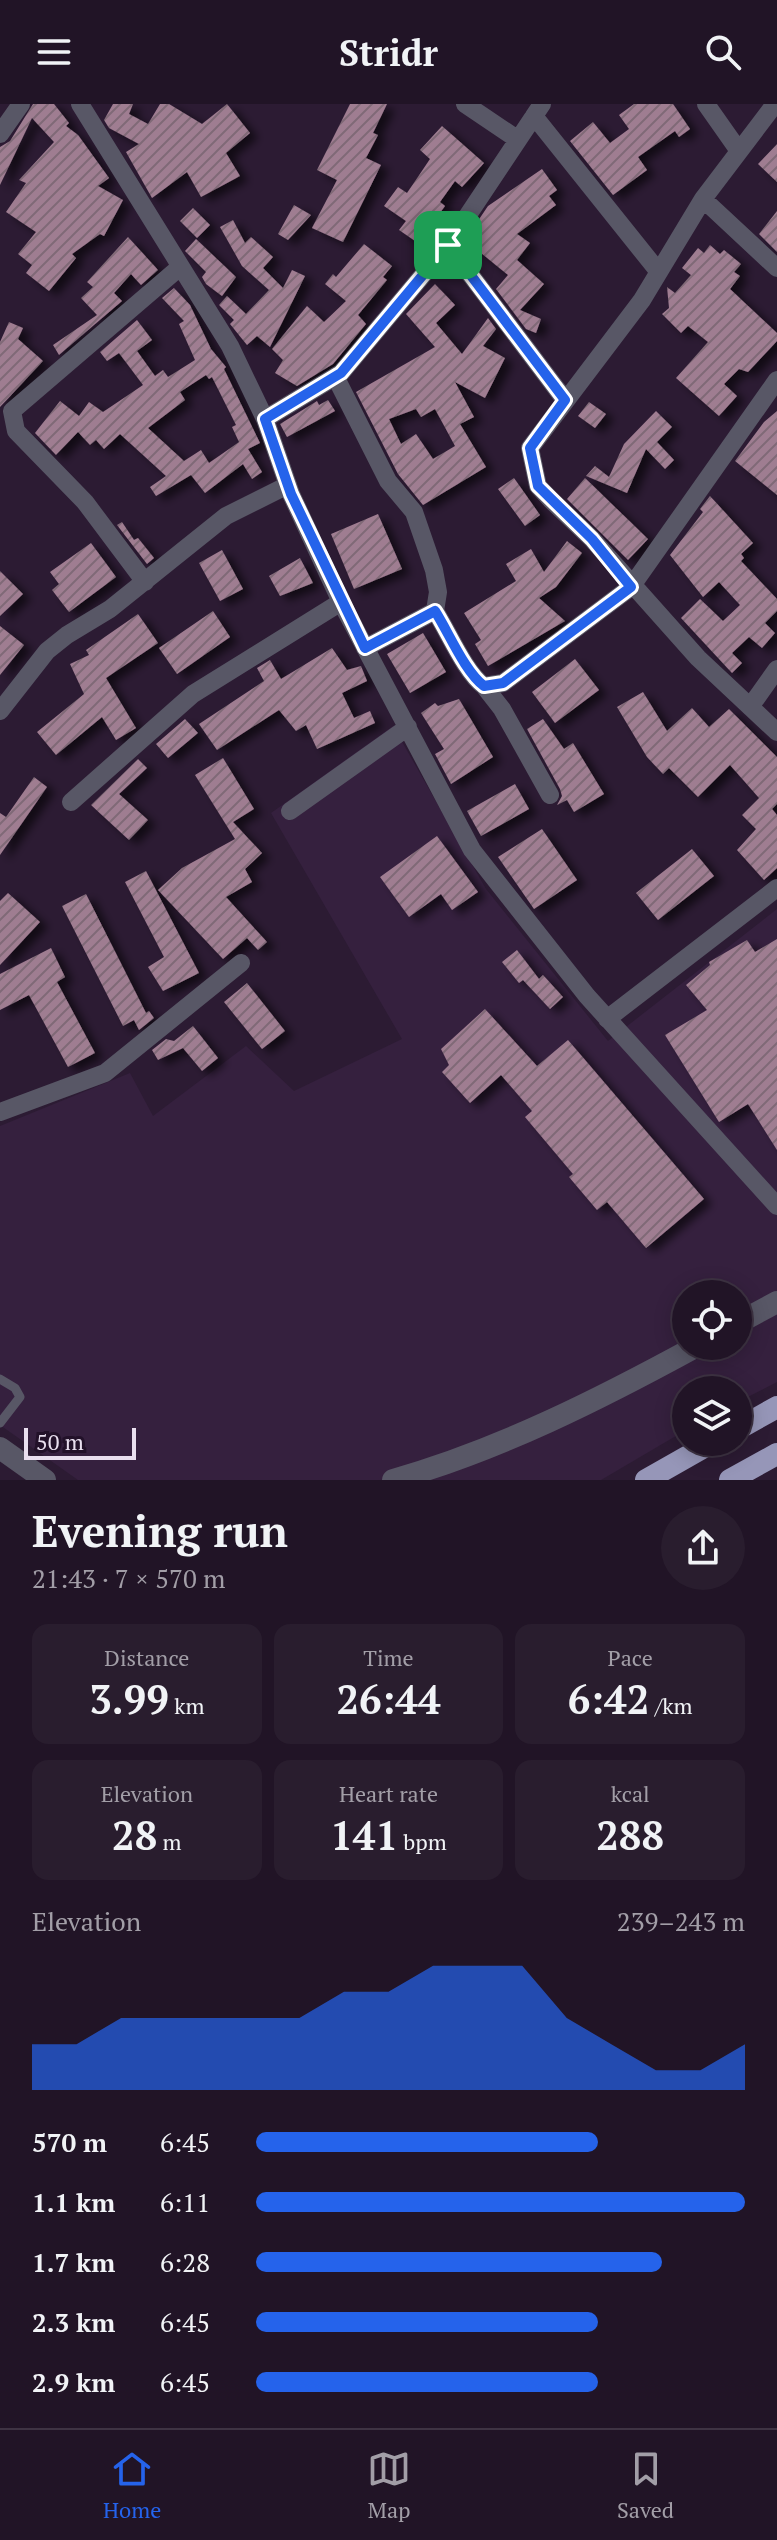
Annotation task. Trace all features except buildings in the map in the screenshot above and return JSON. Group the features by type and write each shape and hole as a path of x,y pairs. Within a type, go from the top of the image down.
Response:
{"highway":[{"path":"752,1421 777,1407"},
{"path":"730,1480 777,1454"},
{"path":"646,1480 688,1456"}],"street":[{"path":"0,134 21,104"},
{"path":"465,104 517,139"},
{"path":"706,104 739,151"},
{"path":"775,104 703,199 642,300 530,448 531,466 538,486 592,539 631,587 698,658 777,732"},
{"path":"89,108 180,267 230,346 265,419 288,485 341,602 472,850 607,1019 777,1206"},
{"path":"265,419 336,378 448,245 538,110 658,271"},
{"path":"703,199 777,268"},
{"path":"448,245 565,400"},
{"path":"145,582 85,502 16,431 6,416 180,267"},
{"path":"336,378 388,481 414,512 434,570 438,592 435,611 458,646 472,677 484,686 502,709 550,795"},
{"path":"484,686 503,683 631,587 777,380"},
{"path":"0,711 47,651 145,582 226,516 288,485"},
{"path":"71,802 193,694 341,602"},
{"path":"365,648 435,611"},
{"path":"750,707 777,669"},
{"path":"290,811 408,727"},
{"path":"607,1019 777,888"},
{"path":"0,1112 105,1073 241,963"},
{"path":"752,1315 777,1302"},
{"path":"393,1480 477,1451 558,1417 672,1359"},
{"path":"0,1448 45,1480"}],"lane":[{"path":"0,1379 15,1388 20,1397 0,1423"}],"shaded area":[{"path":"393,726 486,889 608,1041 777,909 777,1382 752,1395 752,1376 672,1376 672,1438 601,1480 78,1480 0,1425 0,1126 130,1073 153,1116 246,1046 294,1091 402,1039 271,813"}],"route":[{"path":"448,245 565,400 530,448 531,466 538,486 592,539 631,587 503,683 484,686 472,677 458,646 435,611 365,648 291,494 265,419 336,378 448,245"}]}
